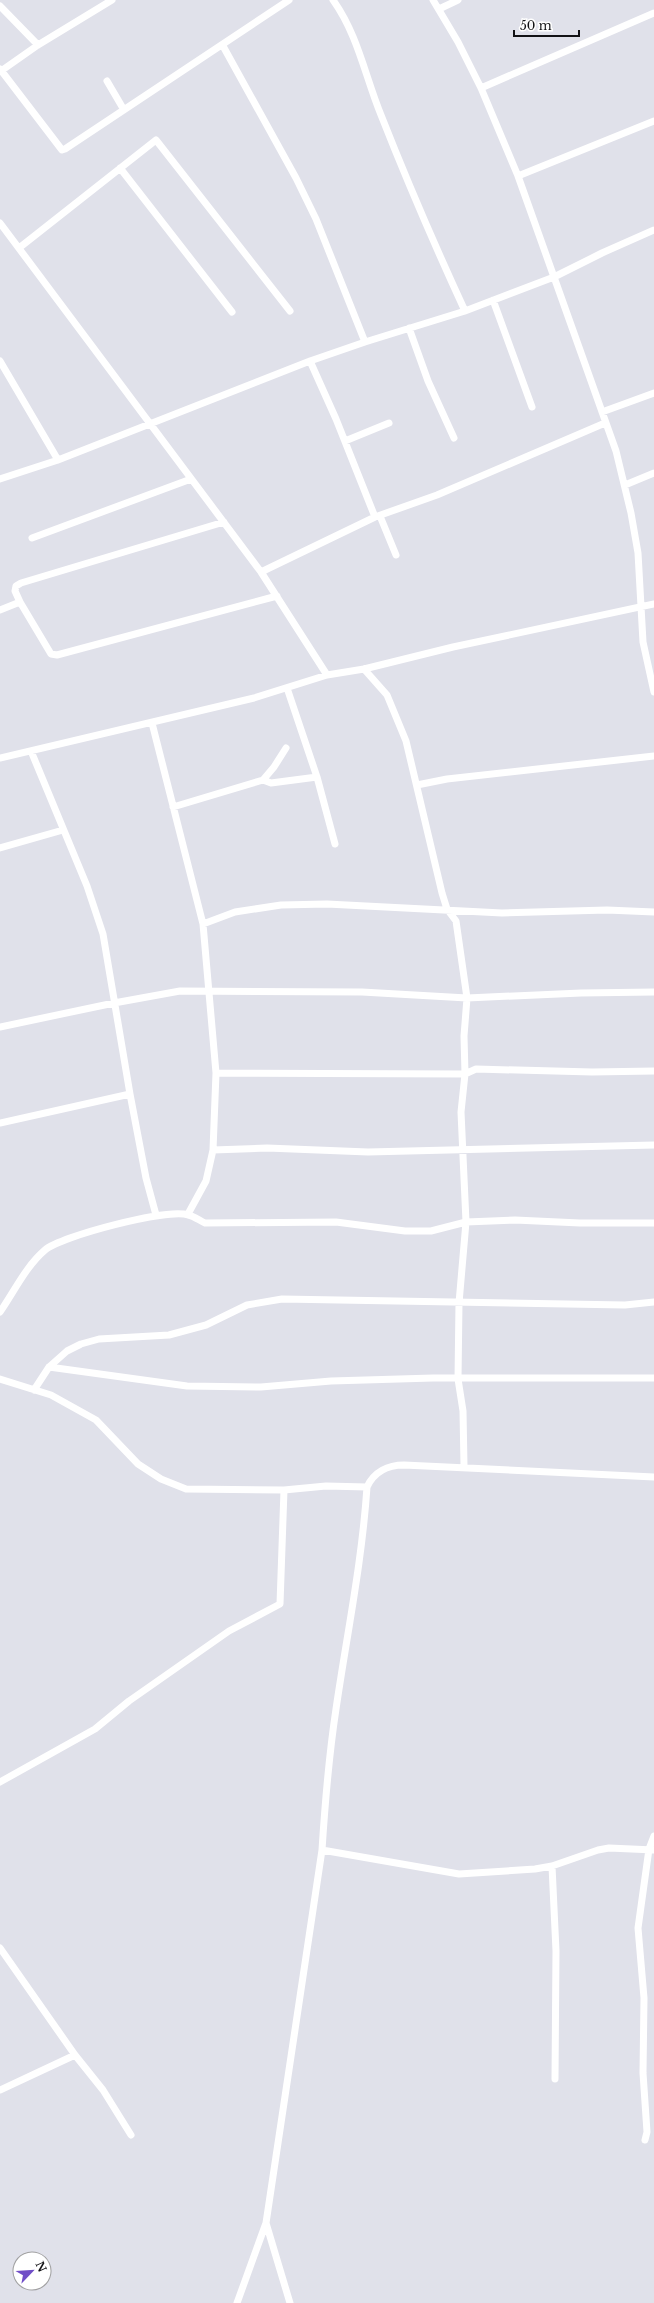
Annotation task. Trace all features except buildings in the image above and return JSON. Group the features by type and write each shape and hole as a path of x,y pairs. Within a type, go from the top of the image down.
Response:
{"street":[{"path":"112,0 38,45 1,70 62,150 223,46 279,3 289,0"},
{"path":"334,0 352,31 382,117 423,218 465,311"},
{"path":"433,0 481,88 518,176 606,423 625,485 638,553 643,642 654,692"},
{"path":"439,9 458,0"},
{"path":"0,6 38,45"},
{"path":"481,88 654,13"},
{"path":"223,46 300,185 316,219 365,342"},
{"path":"107,81 124,110"},
{"path":"518,176 654,121"},
{"path":"19,248 156,140 161,144 290,311"},
{"path":"120,168 232,312"},
{"path":"0,223 261,572 327,675"},
{"path":"0,479 58,460 150,425 310,361 465,311 554,278 602,253 654,230"},
{"path":"494,300 532,407"},
{"path":"409,328 428,381 454,438"},
{"path":"0,361 58,460"},
{"path":"310,361 396,555"},
{"path":"602,412 654,394"},
{"path":"345,441 389,423"},
{"path":"261,572 378,517 430,498 606,423"},
{"path":"625,485 654,473"},
{"path":"32,538 191,479"},
{"path":"224,522 21,584 16,586 15,591 51,654 57,655 277,596"},
{"path":"0,610 20,602"},
{"path":"0,758 254,698 327,675 364,669 453,647 654,604"},
{"path":"364,669 387,695 406,741 447,909 456,921 467,998 464,1036 465,1074 462,1112 462,1148 466,1222 463,1278 459,1303 458,1379 464,1411 464,1466"},
{"path":"287,688 317,777 334,844"},
{"path":"152,723 203,924 216,1073 213,1150 206,1181 188,1214"},
{"path":"263,780 274,767 286,748"},
{"path":"31,751 87,886 103,934 130,1094 146,1178 156,1216"},
{"path":"417,785 447,779 654,756"},
{"path":"173,807 263,780 271,782 317,777"},
{"path":"0,848 63,830"},
{"path":"203,924 236,912 281,905 327,904 502,913 592,910 654,912"},
{"path":"0,1028 114,1003 180,991 362,992 467,998 581,993 654,992"},
{"path":"216,1073 465,1074 476,1070 592,1072 654,1071"},
{"path":"0,1123 130,1094"},
{"path":"213,1150 267,1148 368,1152 462,1148 654,1145"},
{"path":"0,1312 32,1264 45,1250 67,1237 156,1216 188,1214 204,1223 336,1222 405,1231 431,1231 466,1222 515,1220 580,1223 654,1223"},
{"path":"34,1390 49,1367 67,1351 81,1344 107,1338 169,1335 206,1325 247,1305 282,1299 459,1303 625,1304 654,1302"},
{"path":"49,1367 187,1386 261,1386 384,1379 654,1378"},
{"path":"0,1379 51,1395 96,1420 138,1464 174,1484 198,1490 284,1490 326,1486 367,1487"},
{"path":"237,2303 266,2224 322,1850 325,1802 336,1709 363,1542 367,1487 370,1479 379,1472 394,1465 464,1466 654,1478"},
{"path":"0,1782 95,1729 129,1701 229,1631 280,1604 284,1490"},
{"path":"645,2140 648,2132 643,2073 644,1998 638,1928 654,1836"},
{"path":"322,1850 459,1874 552,1866 598,1850 609,1848 651,1850"},
{"path":"552,1866 556,1951 556,2079"},
{"path":"0,1948 74,2055 103,2090 131,2135"},
{"path":"0,2090 74,2055"},
{"path":"266,2224 290,2303"}]}
